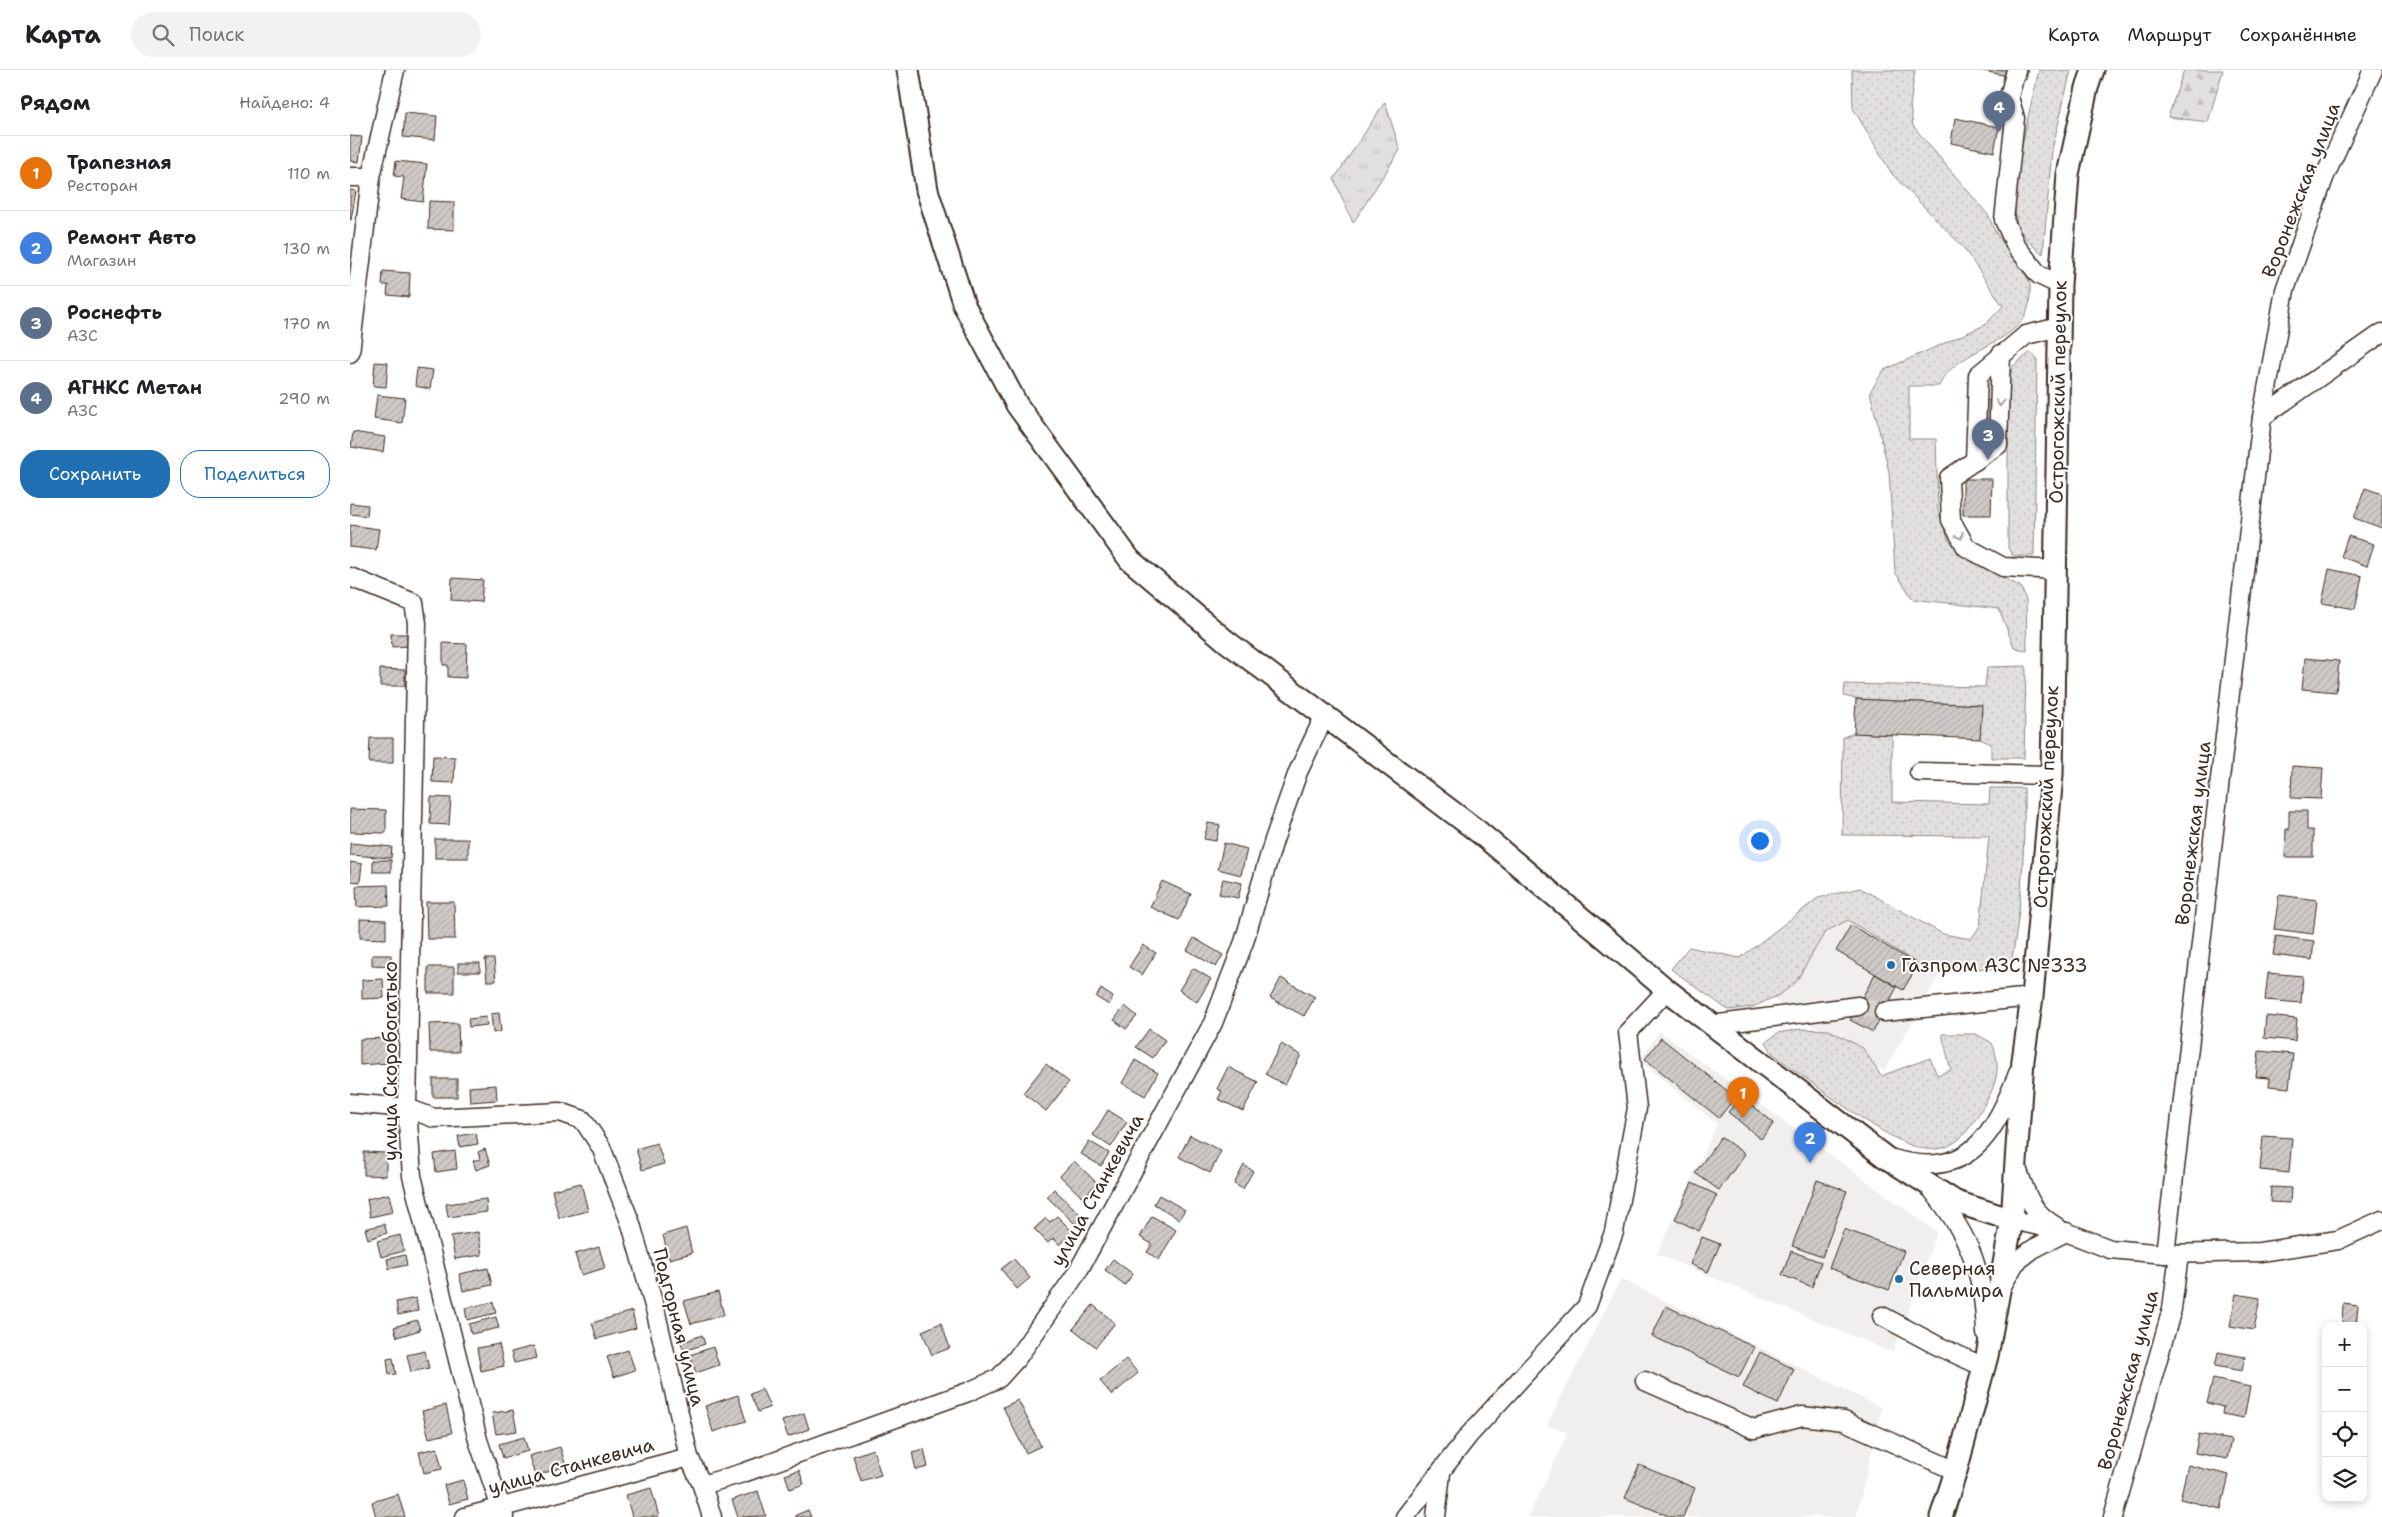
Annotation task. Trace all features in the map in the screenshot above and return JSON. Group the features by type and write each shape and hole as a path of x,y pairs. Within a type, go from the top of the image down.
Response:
{"main road":[{"path":"908,70 927,190 964,305 1018,405 1130,560 1226,642 1480,833 1667,990 1885,1157 1956,1202 2012,1220"},
{"name":"Острогожский переулок","path":"1941,1517 1956,1471 1986,1362 2012,1220 2023,1060 2032,997 2052,775 2060,285 2068,174 2087,88 2093,70"}],"street":[{"path":"350,353 371,177 395,70"},
{"path":"2016,70 2009,97 2015,118 2004,220 2016,246 2039,275 2060,285"},
{"name":"Воронежская улица","path":"2113,1517 2172,1309 2172,1254 2262,417 2284,290 2324,178 2373,70"},
{"path":"350,177 371,177"},
{"path":"2055,570 2004,567 1966,547 1951,520 1949,478 1998,445 2001,354 2026,335 2059,327"},
{"path":"2262,417 2382,333"},
{"name":"улица Скоробогатько","path":"350,577 414,603 417,623 407,1108 412,1176 478,1440 502,1512"},
{"name":"улица Станкевича","path":"702,1485 743,1473 968,1392 999,1378 1018,1358 1077,1273 1213,1023 1244,942 1274,840 1295,780 1324,717"},
{"path":"1919,772 2052,775"},
{"path":"1405,1517 1469,1435 1587,1306 1614,1232 1637,1108 1628,1032 1667,990"},
{"path":"1884,1012 2032,997"},
{"path":"1711,1025 1858,1006"},
{"path":"1885,1157 1911,1164 1941,1165 1972,1152 1991,1131 2007,1101 2023,1060"},
{"name":"Подгорная улица","path":"350,1103 407,1108 434,1118 560,1112 583,1120 602,1148 631,1224 651,1295 688,1457 702,1485 712,1517"},
{"path":"2016,1165 2027,1196 2040,1217 2066,1232 2110,1250 2172,1254 2260,1252 2338,1240 2382,1220"},
{"path":"1882,1316 1938,1346 1986,1362 1983,1291 1973,1252 1955,1218 1927,1183"},
{"path":"2012,1220 2066,1232"},
{"path":"1998,1294 2015,1263 2033,1248 2066,1232"},
{"path":"1645,1381 1754,1429 1802,1416 1844,1421 1956,1471"},
{"name":"улица Станкевича","path":"465,1517 502,1512 688,1457"},
{"path":"1436,1517 1441,1473"}],"shaded area":[{"path":"1847,903 1950,956 1884,1072 1769,997"},
{"path":"1659,1031 1937,1232 1893,1353 1657,1254 1717,1124 1640,1061"},
{"path":"1621,1279 1882,1408 1856,1517 1528,1517 1568,1433 1547,1425"}],"green space":[{"path":"1852,70 1915,70 1910,106 1913,126 1989,216 1992,226 2020,265 2030,283 2027,312 2018,325 2006,335 1960,362 1948,372 1939,386 1909,386 1909,439 1936,439 1938,510 1949,541 1981,565 2021,587 2026,600 2027,651 2014,647 1999,609 1913,599 1895,572 1889,472 1870,392 1884,370 1985,325 2003,306 1963,247 1892,174 1853,108"},
{"path":"2039,70 2071,70 2052,150 2043,254 2030,243 2019,229 2015,198 2021,151"},
{"path":"2184,70 2223,70 2208,122 2168,117"},
{"path":"1385,102 1400,150 1353,223 1334,179"},
{"path":"2031,352 2037,358 2034,556 2013,556 2008,548 2008,379 2013,366"},
{"path":"2026,666 2024,758 1991,758 1991,744 1980,739 1981,705 1856,699 1844,696 1845,684 1985,687 1987,667"},
{"path":"1854,733 1892,735 1892,802 1989,804 1990,788 2024,788 2022,874 2012,959 1996,969 1923,967 1848,920 1825,932 1796,982 1781,994 1753,1007 1728,1010 1671,969 1689,947 1740,958 1818,898 1860,888 1943,934 1971,939 1980,926 1989,836 1842,835 1843,737"},
{"path":"1800,1029 1829,1030 1863,1048 1881,1076 1930,1058 1937,1075 1951,1070 1942,1034 1976,1034 1992,1043 1997,1061 1994,1086 1976,1118 1965,1133 1952,1144 1935,1149 1925,1149 1910,1145 1870,1124 1773,1054 1766,1042 1778,1033"}],"building":[{"path":"1979,70 2028,70 2026,80"},
{"path":"405,113 437,116 435,140 403,137"},
{"path":"1955,118 1999,127 1994,152 1951,143"},
{"path":"350,136 362,137 359,162 350,161"},
{"path":"396,161 427,164 423,202 401,199 404,177 394,176"},
{"path":"350,190 356,191 351,220 350,220"},
{"path":"429,201 454,202 454,230 428,229"},
{"path":"383,271 410,273 409,297 387,295 388,285 382,285"},
{"path":"375,362 388,363 386,387 373,386"},
{"path":"417,368 433,370 430,389 415,386"},
{"path":"377,395 405,398 402,423 374,419"},
{"path":"1970,400 1996,401 1995,447 1970,447"},
{"path":"353,432 385,437 383,452 351,447"},
{"path":"1963,479 1992,479 1991,515 1963,515"},
{"path":"2365,488 2382,494 2382,528 2354,518"},
{"path":"350,503 368,505 367,516 350,514"},
{"path":"350,525 379,529 376,550 350,547"},
{"path":"2348,536 2374,544 2367,566 2341,557"},
{"path":"2329,569 2362,576 2355,609 2322,603"},
{"path":"452,578 483,580 481,602 451,600"},
{"path":"391,634 411,634 412,646 392,647"},
{"path":"443,643 467,644 466,678 448,677 448,665 443,665"},
{"path":"2305,658 2339,661 2336,692 2302,689"},
{"path":"380,669 405,670 405,686 380,686"},
{"path":"1856,699 1982,705 1980,739 1854,733"},
{"path":"370,738 393,738 393,763 369,763"},
{"path":"433,756 455,757 454,783 432,782"},
{"path":"2292,766 2323,768 2321,799 2291,798"},
{"path":"431,797 451,798 449,825 430,824"},
{"path":"350,809 386,810 386,833 350,832"},
{"path":"2289,811 2307,811 2307,830 2313,830 2313,857 2285,857 2286,829 2289,830"},
{"path":"1208,823 1220,825 1216,841 1204,839"},
{"path":"435,839 468,839 468,858 435,858"},
{"path":"350,843 392,847 391,858 350,855"},
{"path":"1224,843 1247,849 1241,875 1218,869"},
{"path":"373,860 391,860 391,872 373,872"},
{"path":"350,862 362,864 360,882 350,881"},
{"path":"1223,879 1242,883 1238,898 1219,894"},
{"path":"1162,881 1191,894 1179,920 1150,907"},
{"path":"388,885 389,906 357,907 356,886"},
{"path":"2279,895 2317,900 2313,934 2274,929"},
{"path":"426,902 454,902 455,939 427,939"},
{"path":"360,919 386,920 386,939 360,938"},
{"path":"1851,925 1918,965 1903,990 1836,951"},
{"path":"2276,936 2314,941 2312,960 2273,955"},
{"path":"1194,938 1223,955 1216,967 1187,950"},
{"path":"1143,945 1156,953 1142,975 1129,967"},
{"path":"372,955 391,955 391,966 372,965"},
{"path":"485,959 494,959 496,981 487,981"},
{"path":"458,963 480,963 480,972 458,972"},
{"path":"428,967 454,967 454,993 428,993"},
{"path":"1193,968 1211,979 1197,1002 1179,990"},
{"path":"2268,973 2303,976 2301,1003 2265,1000"},
{"path":"1875,974 1897,987 1873,1032 1850,1020"},
{"path":"1281,978 1315,997 1304,1016 1270,998"},
{"path":"383,979 384,998 362,999 362,980"},
{"path":"1101,989 1113,997 1109,1005 1096,997"},
{"path":"1125,1006 1137,1016 1126,1029 1114,1020"},
{"path":"499,1013 501,1031 493,1033 491,1014"},
{"path":"2266,1016 2297,1019 2295,1041 2264,1038"},
{"path":"486,1017 487,1025 469,1027 468,1019"},
{"path":"458,1023 459,1052 430,1052 429,1024"},
{"path":"1149,1029 1165,1040 1153,1058 1136,1047"},
{"path":"388,1038 389,1063 360,1065 360,1039"},
{"path":"1661,1038 1735,1097 1719,1118 1645,1059"},
{"path":"1281,1044 1301,1055 1285,1085 1265,1074"},
{"path":"2259,1051 2293,1054 2289,1088 2269,1086 2270,1078 2256,1077"},
{"path":"1135,1060 1158,1073 1145,1096 1122,1083"},
{"path":"1046,1064 1069,1082 1046,1111 1023,1093"},
{"path":"1228,1067 1258,1082 1243,1111 1218,1099 1222,1091 1217,1089"},
{"path":"433,1079 457,1079 457,1097 433,1097"},
{"path":"496,1085 497,1100 470,1102 469,1087"},
{"path":"1741,1096 1774,1123 1761,1139 1728,1112"},
{"path":"1108,1110 1127,1122 1111,1147 1093,1135"},
{"path":"476,1133 478,1144 460,1147 458,1136"},
{"path":"1190,1135 1221,1151 1210,1173 1179,1157"},
{"path":"2263,1136 2292,1138 2289,1173 2260,1170"},
{"path":"1721,1137 1745,1154 1719,1190 1695,1173"},
{"path":"1089,1141 1109,1153 1101,1166 1081,1154"},
{"path":"657,1143 664,1164 642,1170 636,1149"},
{"path":"485,1149 490,1165 476,1170 473,1161 480,1159 478,1152"},
{"path":"455,1151 457,1169 436,1172 434,1154"},
{"path":"364,1152 386,1153 386,1176 364,1175"},
{"path":"1074,1161 1097,1183 1083,1198 1060,1176"},
{"path":"1244,1165 1253,1171 1243,1189 1234,1184"},
{"path":"1817,1180 1847,1191 1822,1257 1792,1246"},
{"path":"581,1183 588,1211 559,1218 552,1190"},
{"path":"1692,1183 1717,1195 1699,1231 1675,1219"},
{"path":"2271,1187 2291,1188 2290,1203 2270,1202"},
{"path":"1054,1189 1082,1216 1075,1224 1047,1197"},
{"path":"389,1194 393,1212 370,1217 367,1199"},
{"path":"1159,1195 1185,1210 1179,1219 1154,1204"},
{"path":"486,1199 487,1212 448,1217 446,1204"},
{"path":"1057,1216 1073,1232 1060,1245 1053,1238 1048,1243 1034,1229 1046,1218 1050,1222"},
{"path":"1152,1216 1176,1230 1159,1260 1147,1252 1152,1244 1140,1237"},
{"path":"384,1224 387,1233 368,1239 365,1229"},
{"path":"686,1228 692,1253 669,1259 663,1235"},
{"path":"1844,1229 1904,1251 1889,1290 1829,1268"},
{"path":"478,1232 482,1255 455,1259 451,1236"},
{"path":"400,1235 404,1251 381,1257 377,1241"},
{"path":"1702,1237 1720,1244 1708,1272 1690,1264"},
{"path":"599,1247 605,1268 581,1275 575,1254"},
{"path":"1791,1251 1821,1262 1812,1287 1782,1275"},
{"path":"405,1255 407,1265 389,1269 387,1259"},
{"path":"1014,1259 1030,1278 1017,1289 1001,1269"},
{"path":"1113,1259 1133,1274 1125,1285 1105,1270"},
{"path":"488,1268 492,1285 463,1291 459,1274"},
{"path":"718,1292 724,1315 691,1324 684,1301"},
{"path":"2236,1294 2260,1298 2254,1330 2230,1326"},
{"path":"416,1298 418,1311 398,1315 396,1302"},
{"path":"493,1302 496,1313 467,1320 465,1308"},
{"path":"2343,1303 2358,1305 2356,1322 2342,1322"},
{"path":"1093,1305 1115,1323 1096,1347 1073,1329"},
{"path":"1666,1306 1754,1347 1739,1377 1652,1336"},
{"path":"632,1311 636,1328 597,1339 592,1323"},
{"path":"496,1317 499,1328 471,1334 469,1324"},
{"path":"417,1320 420,1330 397,1337 394,1327"},
{"path":"941,1323 950,1348 932,1355 922,1331"},
{"path":"702,1335 705,1344 684,1351 681,1343"},
{"path":"499,1344 504,1366 481,1371 477,1348"},
{"path":"534,1346 537,1358 514,1363 511,1352"},
{"path":"713,1347 719,1365 696,1373 690,1355"},
{"path":"628,1350 635,1370 614,1377 607,1357"},
{"path":"425,1351 429,1368 411,1372 407,1355"},
{"path":"1760,1352 1794,1369 1778,1404 1743,1387"},
{"path":"2218,1352 2245,1357 2242,1371 2215,1366"},
{"path":"393,1358 396,1374 389,1375 387,1359"},
{"path":"1126,1359 1138,1373 1112,1395 1100,1381"},
{"path":"2213,1379 2250,1387 2244,1418 2222,1414 2223,1407 2207,1403"},
{"path":"762,1389 770,1407 758,1412 750,1394"},
{"path":"738,1395 746,1421 713,1432 705,1406"},
{"path":"1018,1400 1041,1446 1026,1453 1003,1407"},
{"path":"446,1405 452,1433 429,1438 422,1411"},
{"path":"513,1410 517,1431 496,1434 492,1413"},
{"path":"804,1413 809,1429 788,1437 782,1421"},
{"path":"2199,1434 2231,1440 2227,1459 2195,1453"},
{"path":"524,1437 528,1451 503,1458 499,1444"},
{"path":"560,1447 566,1466 535,1476 529,1456"},
{"path":"437,1448 442,1469 424,1473 419,1452"},
{"path":"873,1449 881,1475 861,1481 853,1456"},
{"path":"924,1449 928,1467 916,1470 912,1452"},
{"path":"1639,1465 1695,1488 1683,1517 1671,1517 1625,1498"},
{"path":"2188,1465 2229,1475 2221,1509 2180,1499"},
{"path":"799,1470 804,1484 790,1489 785,1475"},
{"path":"463,1480 468,1499 449,1504 444,1485"},
{"path":"651,1488 659,1517 632,1517 626,1495"},
{"path":"758,1491 766,1516 738,1517 732,1500"},
{"path":"398,1494 405,1517 376,1517 372,1502"},
{"path":"808,1510 811,1517 796,1517 796,1515"}],"tunnel":[{"path":"1858,1006 1884,1012"}],"place":[{"name":"АГНКС Метан","path":"1999,132"},
{"name":"Роснефть","path":"1988,460"},
{"name":"Газпром АЗС №333","path":"1891,965"},
{"name":"Трапезная","path":"1743,1118"},
{"name":"Ремонт Авто","path":"1810,1163"},
{"name":"Северная Пальмира","path":"1899,1279"}]}
